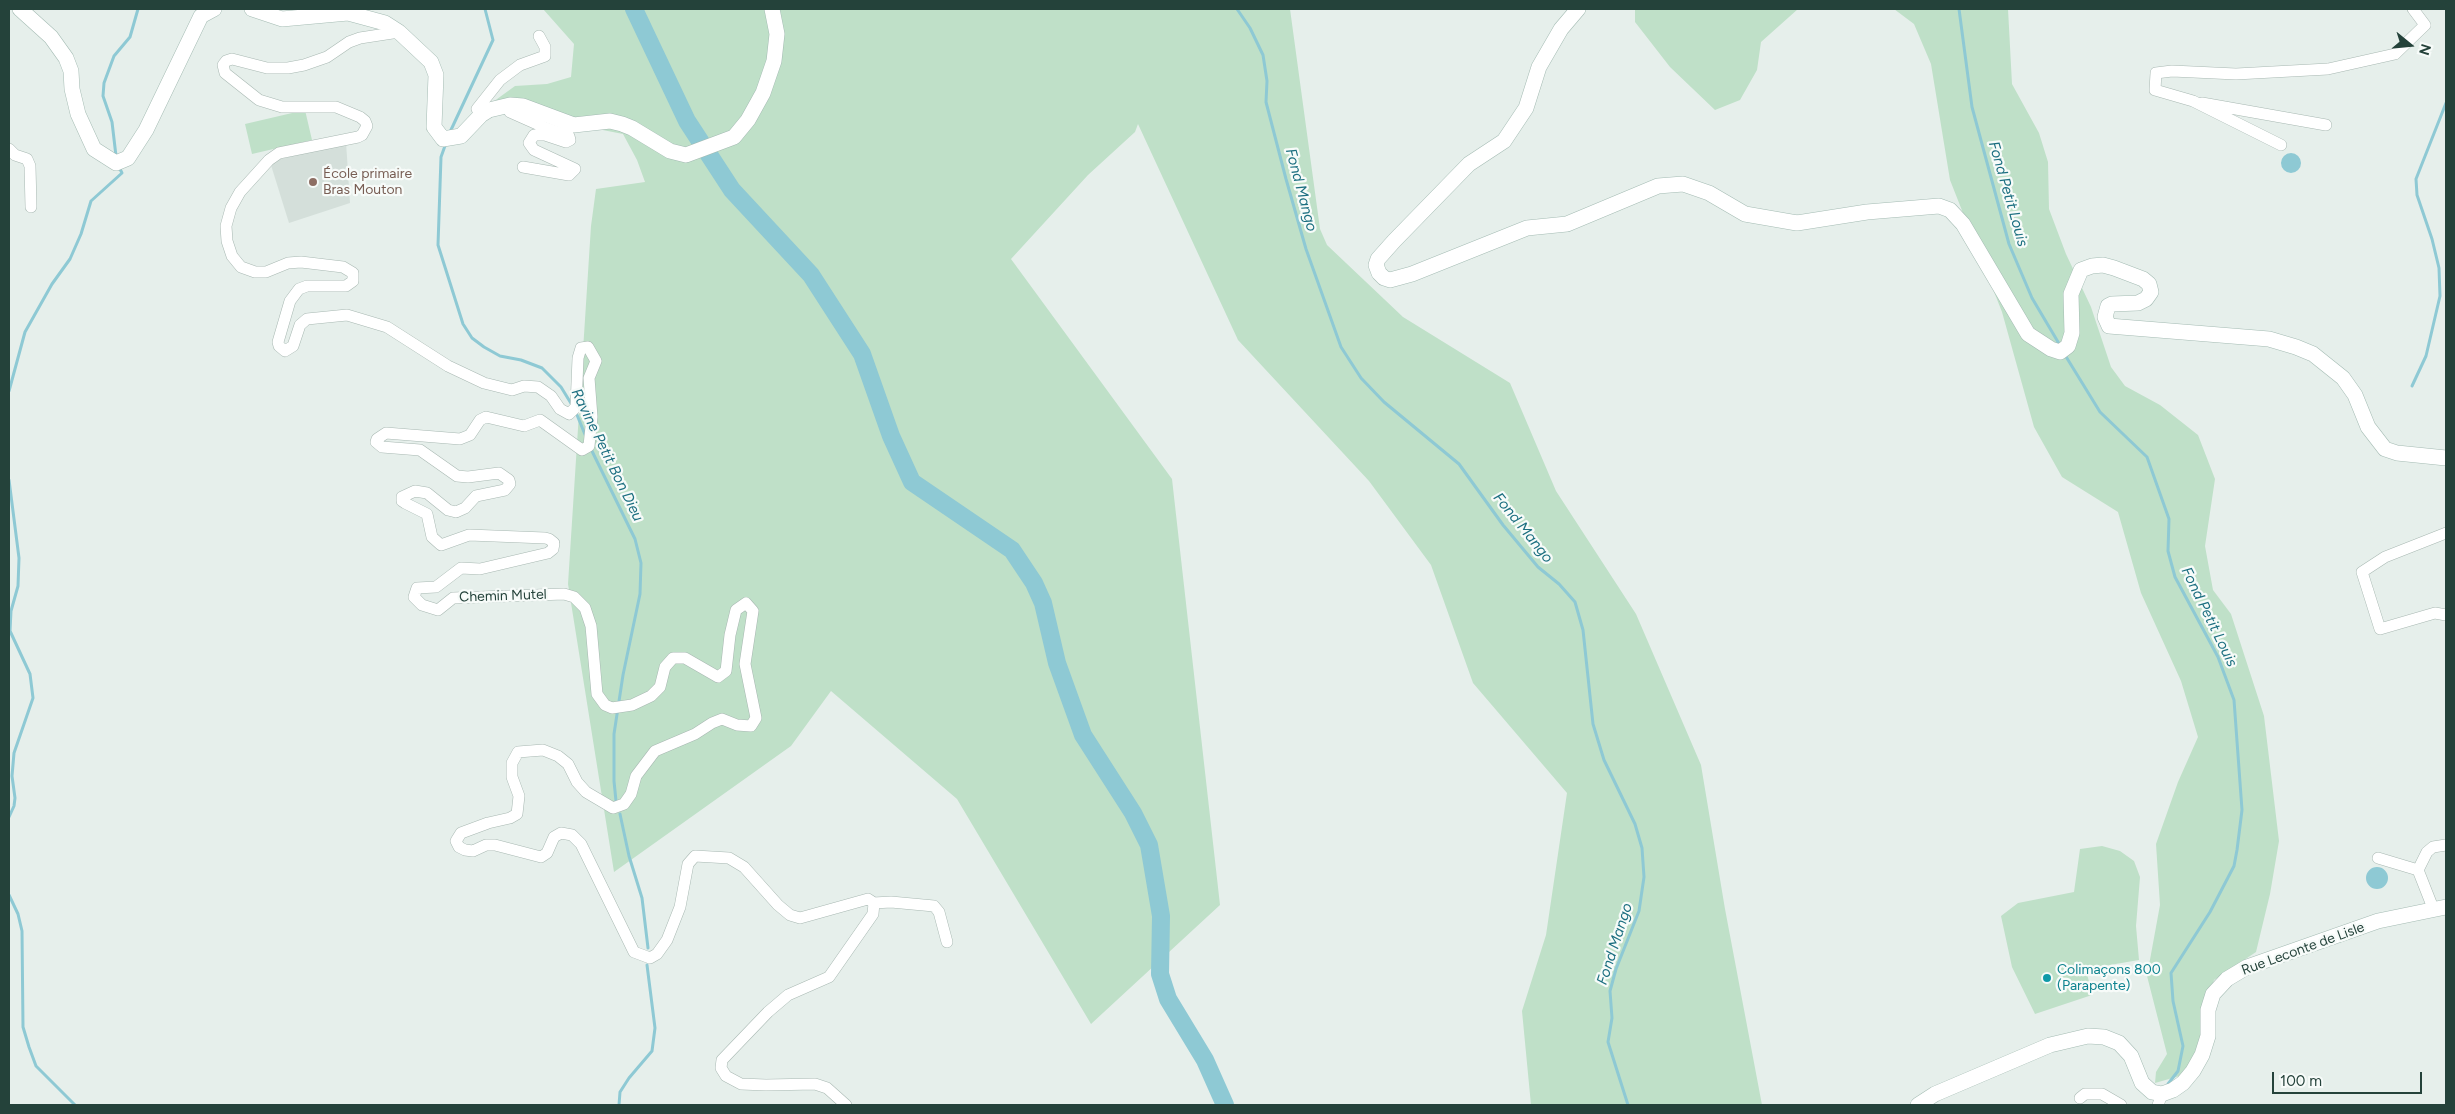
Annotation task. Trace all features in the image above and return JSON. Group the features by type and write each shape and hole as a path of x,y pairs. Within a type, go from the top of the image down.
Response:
{"main road":[{"path":"20,9 51,37 66,58 71,71 72,89 78,114 94,149 116,163 128,158 146,130 201,16 211,10"},
{"path":"252,9 282,19 348,13 385,23 399,32 431,62 436,75 434,127 443,139 462,136 481,115 489,110 510,105 523,106 574,124 610,121 622,124 670,151 686,155 734,137 748,120 763,93 774,62 777,34 772,9"},
{"path":"1578,9 1561,29 1539,67 1526,108 1504,141 1469,164 1378,259 1376,266 1384,278 1390,280 1412,274 1527,228 1567,224 1658,186 1682,184 1709,192 1745,214 1798,223 1877,211 1939,206 1950,210 1963,224 2028,334 2051,349 2064,349 2072,333 2071,294 2081,270 2097,265 2114,268 2143,279 2149,284 2151,292 2146,300 2138,303 2112,304 2108,306 2105,317 2109,326 2269,339 2296,347 2313,354 2343,378 2355,396 2368,427 2385,448 2397,453 2446,458"},
{"name":"Rue Leconte de Lisle","path":"1918,1105 1935,1094 2050,1045 2088,1036 2104,1037 2119,1044 2131,1056 2142,1082 2160,1099 2184,1083 2202,1055 2208,1036 2208,1010 2213,994 2227,980 2247,966 2359,928 2440,907"}],"street":[{"path":"2326,126 2193,101 2155,90 2156,72 2236,74 2328,69 2395,54 2425,24 2413,9"},
{"name":"Chemin Mutel","path":"399,32 360,38 349,42 327,57 304,65 288,68 267,68 232,59 226,61 223,65 225,73 259,100 282,107 336,107 360,117 366,122 367,126 362,135 358,137 279,153 269,160 240,192 230,208 226,226 227,241 232,256 241,267 255,272 266,272 288,263 301,262 343,266 353,273 353,281 346,286 307,286 299,289 290,302 278,346 285,351 293,346 300,325 307,319 347,315 387,327 448,366 484,383 512,390 524,386 538,387 551,396 560,410 569,414 576,407 578,358 581,348 588,347 596,361 589,378 592,417 589,446 582,450 540,420 524,426 486,417 480,420 470,434 460,439 386,433 377,438 376,442 382,447 420,450 457,476 468,477 499,473 509,480 510,484 505,490 476,496 465,508 456,512 448,510 427,493 415,491 402,497 405,503 427,514 432,537 441,545 469,535 545,538 554,543 553,549 548,553 480,569 461,568 436,587 417,588 414,597 422,606 438,610 453,598 564,594 574,597 585,608 591,626 597,694 605,705 612,708 632,705 651,696 660,687 665,667 673,658 685,658 718,677 726,672 730,635 736,610 746,603 753,611 745,664 756,718 750,726 737,725 722,719 695,734 655,751 636,776 631,794 624,804 613,808 586,792 577,782 568,764 558,756 543,750 518,752 512,763 512,777 519,796 517,814 510,818 488,823 461,833 456,840 459,847 473,851 486,845 494,845 541,857 547,853 554,837 561,832 572,835 581,844 634,952 650,958 657,954 667,940 680,907 688,864 695,856 721,857 736,862 744,867 778,905 790,915 800,918 860,900 868,899 874,903"},
{"path":"481,115 477,109 500,80 520,65 545,56 545,47 539,36"},
{"path":"2193,101 2281,145"},
{"path":"510,105 510,112 569,136 570,140 566,142 545,135 534,135 529,142 534,150 575,169 569,175 523,167"},
{"path":"9,149 15,155 26,159 30,166 31,207"},
{"path":"2446,533 2385,558 2362,572 2380,629 2435,613 2446,615"},
{"path":"2418,870 2427,852 2433,846 2446,845"},
{"path":"2378,858 2418,870 2440,907"},
{"path":"846,1105 827,1088 815,1084 766,1086 741,1084 726,1076 721,1068 722,1060 768,1012 788,995 829,977 873,914 874,903 891,902 934,906 939,912 947,942"},
{"path":"2080,1098 2094,1092 2102,1094 2121,1105"}],"shaded area":[{"name":"École primaire Bras Mouton","path":"346,142 350,203 289,223 270,162"}],"green space":[{"path":"543,9 1290,9 1320,229 1327,245 1403,317 1510,383 1556,491 1636,614 1701,765 1725,909 1762,1105 1531,1105 1522,1011 1546,935 1567,793 1473,683 1431,565 1369,481 1238,340 1138,124 1135,132 1088,175 1011,259 1172,479 1220,905 1091,1024 957,799 831,691 791,746 614,872 568,584 591,226 596,189 645,182 637,160 623,134 486,107 515,86 547,84 571,77 574,44"},
{"path":"1635,9 1798,9 1761,42 1757,70 1740,100 1715,110 1670,67 1635,22"},
{"path":"1894,9 2008,9 2012,84 2039,133 2048,162 2049,209 2066,254 2091,307 2111,367 2125,386 2160,405 2198,435 2215,479 2205,546 2213,590 2231,614 2264,716 2279,841 2270,894 2256,952 2214,980 2204,1008 2198,1054 2183,1075 2155,1083 2156,1072 2167,1054 2147,976 2160,905 2156,844 2178,782 2198,737 2181,681 2141,593 2118,512 2062,477 2034,427 2002,312 1950,180 1931,64 1914,24"},
{"path":"305,110 312,140 252,154 245,124"},
{"path":"2102,846 2120,851 2134,861 2140,877 2136,926 2139,960 2086,969 2092,995 2035,1014 2012,967 2001,916 2018,903 2074,892 2080,849"}],"water":[{"path":"2287,153 2295,153 2301,159 2301,167 2295,173 2287,173 2281,167 2281,159"},
{"path":"2377,867 2385,870 2388,878 2385,886 2377,889 2369,886 2366,878 2369,870"}],"waterway":[{"path":"116,156 112,122 103,96 104,83 114,56 130,37 138,9"},
{"name":"Ravine Petit Bon Dieu","path":"450,132 493,40 485,9"},
{"path":"634,9 687,121 732,190 811,275 862,354 891,436 912,482 1012,550 1034,583 1043,603 1057,663 1083,735 1133,813 1149,845 1161,916 1160,974 1168,999 1205,1060 1225,1105"},
{"name":"Fond Mango","path":"1237,9 1250,28 1263,55 1267,81 1266,102 1286,179 1306,249 1341,347 1361,378 1384,402 1459,464 1503,525 1538,567 1559,584 1575,602 1583,630 1593,724 1604,760 1635,824 1642,848 1644,877 1639,911 1616,969 1610,991 1612,1018 1608,1042 1628,1105"},
{"name":"Fond Petit Louis","path":"1959,9 1972,107 2009,244 2032,298 2061,347"},
{"path":"2412,386 2426,356 2440,296 2439,268 2432,239 2417,195 2416,179 2446,103"},
{"name":"Ravine Petit Bon Dieu","path":"446,143 441,157 438,245 463,324 472,338 500,356 521,360 542,368 561,387 572,405"},
{"path":"9,391 25,332 52,284 70,259 81,234 91,201 122,173 119,167"},
{"name":"Fond Petit Louis","path":"2065,355 2100,412 2147,457 2169,519 2168,551 2175,577 2218,657 2234,700 2242,810 2237,850 2234,866 2210,912 2171,973 2173,1001 2183,1046 2178,1071 2168,1084"},
{"name":"Ravine Petit Bon Dieu","path":"575,410 586,437"},
{"name":"Ravine Petit Bon Dieu","path":"590,447 635,539 641,563 640,594 623,675 614,734 616,801"},
{"path":"9,480 19,558 18,586 11,611 10,631 30,674 33,698 14,753 12,776 15,798 9,817"},
{"name":"Ravine Petit Bon Dieu","path":"620,814 629,856 642,898 648,948"},
{"path":"9,895 18,914 22,931 23,1027 29,1047 36,1066 75,1105"},
{"name":"Ravine Petit Bon Dieu","path":"619,1105 620,1092 629,1078 652,1051 655,1028 647,965"}],"place":[{"name":"École primaire Bras Mouton","path":"313,182"},
{"name":"Colimaçons 800 (Parapente)","path":"2047,978"}]}
